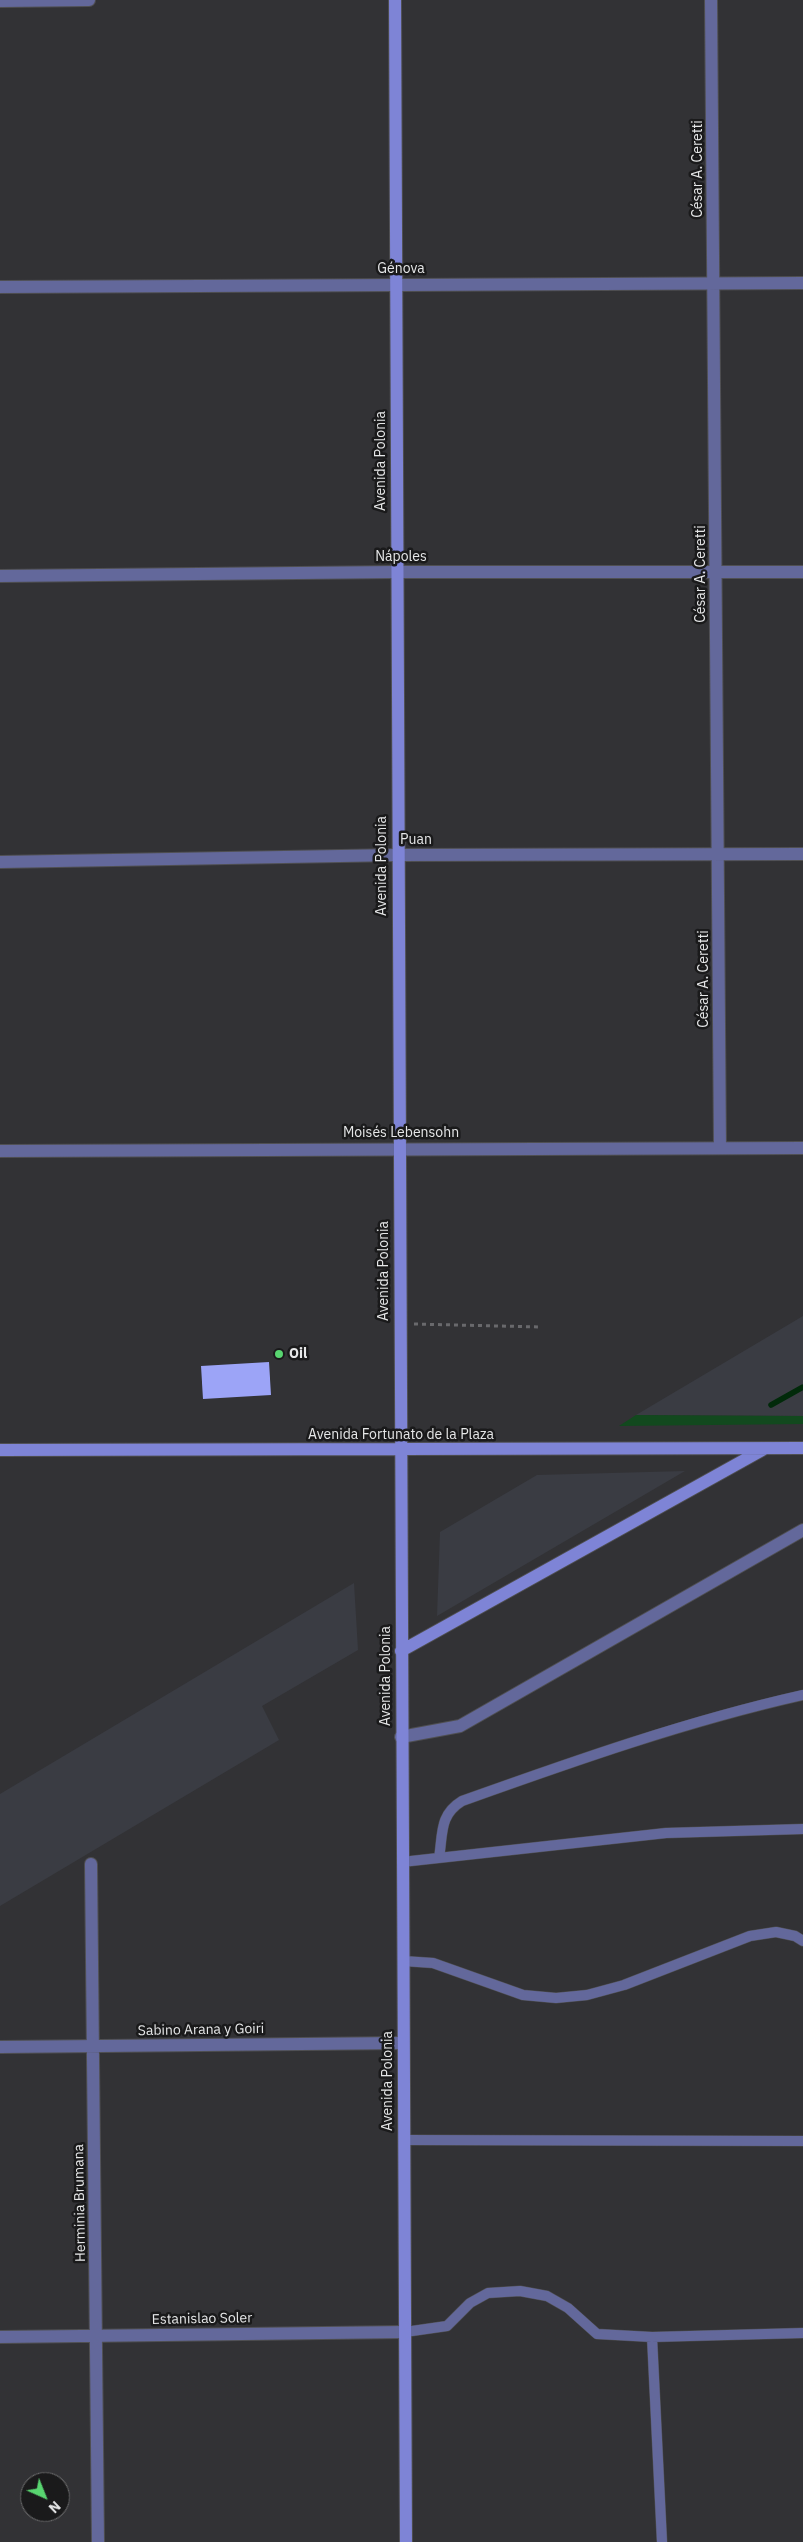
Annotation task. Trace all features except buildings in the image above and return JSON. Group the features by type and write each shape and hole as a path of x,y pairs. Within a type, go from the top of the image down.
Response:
{"main road":[{"name":"Avenida Polonia","path":"394,0 406,2542"},
{"path":"401,1651 766,1448"},
{"name":"Avenida Fortunato de la Plaza","path":"0,1450 803,1448"}],"street":[{"path":"0,1 89,0"},
{"name":"César A. Ceretti","path":"711,0 720,1148"},
{"name":"Génova","path":"0,287 803,283"},
{"name":"Nápoles","path":"0,576 396,572 803,572"},
{"name":"Puan","path":"0,862 397,855 803,854"},
{"name":"Moisés Lebensohn","path":"0,1151 398,1148 803,1148"},
{"path":"401,1737 460,1726 803,1530"},
{"name":"Herminia Brumana","path":"91,1864 98,2542"},
{"name":"Sabino Arana y Goiri","path":"0,2047 403,2043"},
{"name":"Estanislao Soler","path":"0,2337 405,2332"}],"lane":[{"path":"439,1858 445,1816 452,1807 462,1801 683,1727 747,1708 803,1695"},
{"path":"402,1862 666,1834 803,1829"},
{"path":"403,1961 433,1963 523,1995 556,1998 587,1995 624,1985 750,1936 776,1932 795,1936 803,1941"},
{"path":"404,2140 803,2141"},
{"path":"405,2332 448,2326 470,2303 488,2293 520,2291 547,2296 568,2308 597,2334 652,2337 803,2333"},
{"path":"652,2337 662,2542"}],"path":[{"path":"399,1324 541,1327"}],"shaded area":[{"path":"803,1316 803,1416 636,1415"},
{"path":"685,1471 437,1616 440,1532 537,1475"},
{"path":"354,1583 358,1650 262,1706 279,1740 0,1906 0,1794"}],"green space":[{"path":"636,1415 803,1416 803,1424 619,1426"}],"waterway":[{"path":"771,1405 803,1387"}],"place":[{"name":"Oil","path":"279,1354"}]}
